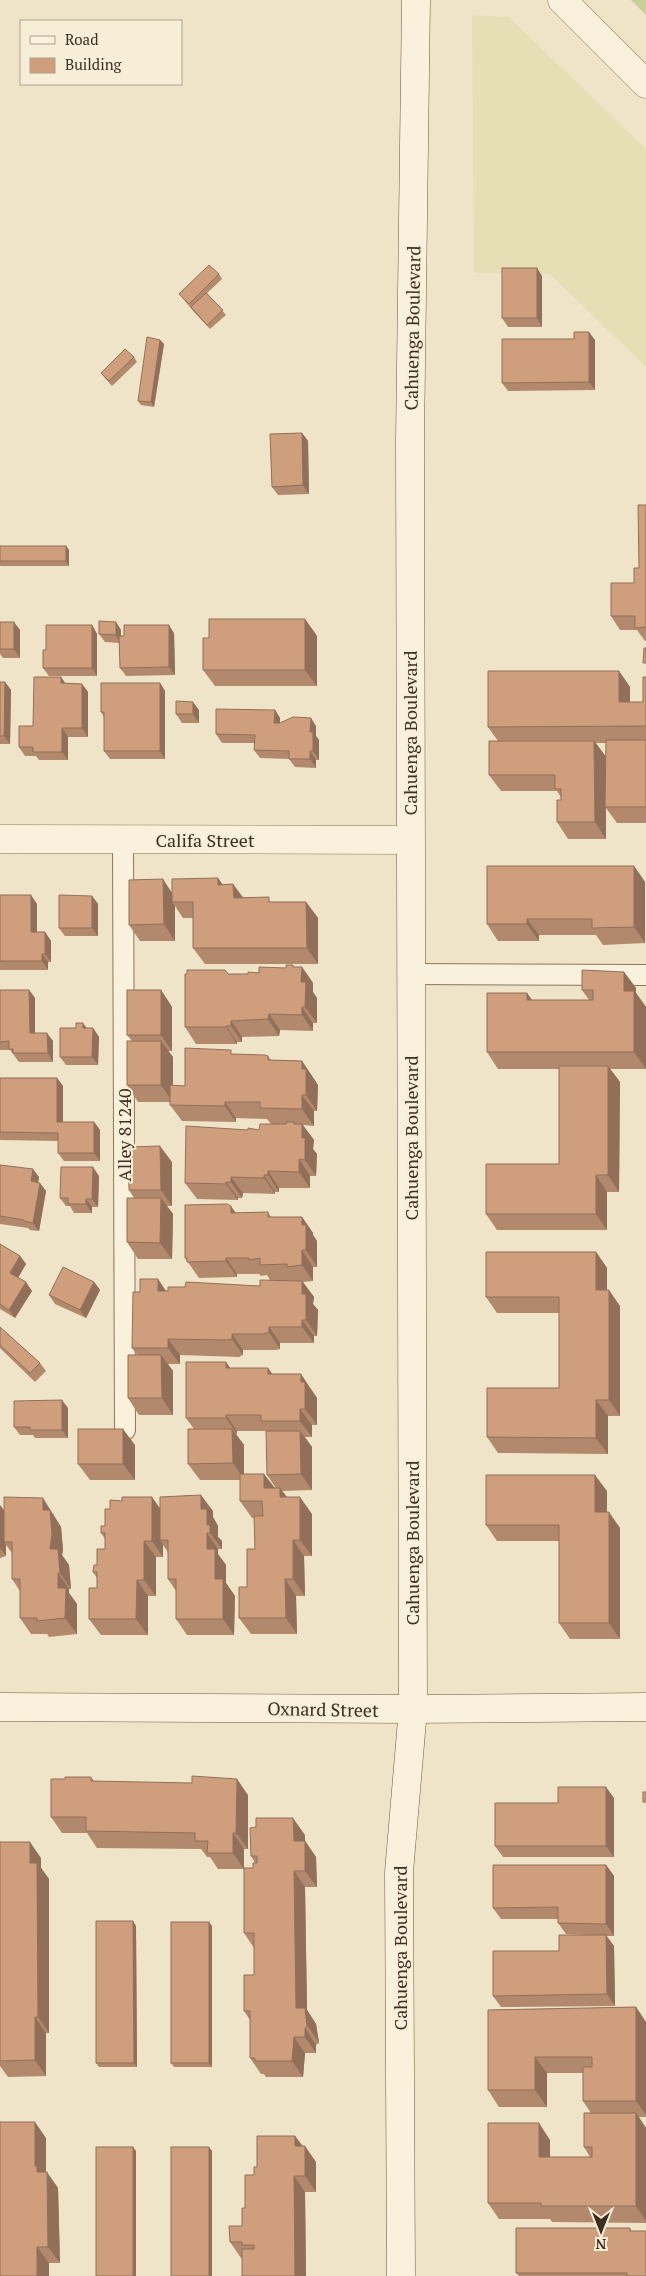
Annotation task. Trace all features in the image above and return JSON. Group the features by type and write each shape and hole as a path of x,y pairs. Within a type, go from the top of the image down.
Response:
{"main road":[{"name":"Cahuenga Boulevard","path":"401,2276 399,1872 413,1709 410,440 416,0"},
{"path":"562,0 646,84"},
{"name":"Califa Street","path":"0,839 410,840"},
{"name":"Oxnard Street","path":"0,1707 413,1709 646,1706"}],"lane":[{"name":"Alley 81240","path":"123,840 125,1430"},
{"path":"411,974 646,975"}],"shaded area":[{"path":"472,15 509,17 646,149 646,367 550,274 474,273"}],"green space":[{"path":"631,0 646,0 646,15"}],"building":[{"path":"209,265 219,274 189,304 179,294"},
{"path":"502,268 537,268 537,318 502,318"},
{"path":"206,293 223,310 207,325 191,307"},
{"path":"574,332 589,332 589,382 502,383 502,339 574,339"},
{"path":"147,337 160,340 151,402 138,401"},
{"path":"125,349 134,357 109,381 101,373"},
{"path":"302,433 303,485 272,487 270,434"},
{"path":"638,505 646,505 646,627 635,628 635,616 611,616 611,583 634,583 634,568 639,568"},
{"path":"0,546 66,546 66,561 0,561"},
{"path":"209,619 305,619 305,670 203,670 203,638 209,638"},
{"path":"99,621 116,622 116,635 99,634"},
{"path":"0,622 14,622 14,649 0,649"},
{"path":"46,625 92,625 92,668 43,668 43,650 46,650"},
{"path":"124,625 169,625 169,667 120,668 119,636 124,636"},
{"path":"644,648 646,648 646,663 643,663"},
{"path":"488,671 619,671 619,702 643,702 643,677 646,677 646,726 488,727"},
{"path":"34,677 61,677 61,683 82,684 82,728 62,728 62,752 33,752 33,747 19,747 19,726 33,726"},
{"path":"0,682 5,682 4,736 0,736"},
{"path":"101,683 160,683 160,751 104,751 104,712 101,712"},
{"path":"176,701 193,702 193,714 176,714"},
{"path":"216,709 275,710 274,723 280,723 293,717 311,718 310,732 313,732 313,751 310,751 310,759 289,759 289,751 254,750 255,735 216,734"},
{"path":"606,740 646,740 646,807 605,807"},
{"path":"489,741 594,741 595,822 557,822 557,800 561,800 561,789 555,789 555,775 489,775"},
{"path":"487,866 634,866 634,927 592,928 592,919 527,919 527,924 487,924"},
{"path":"218,878 218,885 233,884 234,898 269,897 269,902 306,902 307,948 193,948 193,902 172,902 172,879"},
{"path":"163,879 164,924 129,925 129,880"},
{"path":"0,895 31,895 31,932 45,932 45,954 42,954 42,961 0,961"},
{"path":"59,895 92,896 92,928 59,928"},
{"path":"286,965 302,967 301,982 306,982 305,1007 302,1007 302,1015 269,1014 268,1019 231,1021 231,1026 226,1027 185,1027 185,974 187,974 187,970 225,970 228,974 248,974 248,972 259,973 259,967 286,968"},
{"path":"582,970 624,972 624,991 634,991 634,1052 487,1052 487,993 527,993 527,1000 593,1000 593,990 582,990"},
{"path":"0,990 29,990 30,1033 47,1033 48,1053 13,1053 13,1049 9,1049 9,1041 0,1042"},
{"path":"127,990 161,990 161,1035 127,1035"},
{"path":"76,1023 83,1023 83,1028 93,1028 92,1057 60,1057 60,1028 76,1028"},
{"path":"127,1041 161,1041 161,1085 127,1085"},
{"path":"185,1048 231,1050 231,1054 265,1055 268,1056 268,1060 302,1061 302,1069 306,1069 306,1095 302,1095 302,1109 260,1108 260,1102 225,1102 225,1106 170,1105 170,1085 185,1086"},
{"path":"559,1066 608,1066 608,1175 596,1175 596,1214 486,1214 486,1164 559,1164"},
{"path":"0,1078 57,1078 57,1122 94,1122 94,1153 58,1153 58,1133 0,1132"},
{"path":"286,1122 302,1124 302,1138 305,1138 305,1160 299,1159 299,1172 268,1171 268,1175 264,1175 264,1178 231,1177 231,1182 226,1182 226,1184 185,1183 186,1126 259,1130 260,1124 286,1124"},
{"path":"160,1146 161,1190 129,1190 128,1147"},
{"path":"0,1165 33,1169 31,1181 40,1183 33,1223 0,1216"},
{"path":"61,1167 93,1167 92,1199 86,1199 86,1204 68,1204 68,1198 60,1198"},
{"path":"127,1198 161,1198 160,1243 127,1242"},
{"path":"227,1204 231,1206 231,1213 268,1212 268,1217 302,1217 302,1225 306,1225 306,1250 302,1250 302,1265 287,1267 287,1264 260,1265 260,1258 249,1260 249,1258 226,1258 226,1261 187,1262 187,1258 185,1258 185,1205"},
{"path":"0,1244 20,1256 10,1273 26,1282 9,1310 0,1304"},
{"path":"486,1252 596,1252 596,1290 609,1290 609,1400 596,1400 596,1438 487,1437 487,1388 559,1388 559,1297 486,1297"},
{"path":"63,1267 94,1282 80,1310 49,1295"},
{"path":"140,1279 158,1279 158,1291 168,1291 168,1287 185,1287 186,1282 260,1286 260,1280 302,1281 302,1294 306,1294 306,1320 302,1320 302,1327 269,1327 269,1332 264,1334 232,1334 232,1339 227,1340 168,1339 168,1348 132,1348 133,1292 140,1292"},
{"path":"0,1327 40,1363 30,1373 0,1345"},
{"path":"128,1355 161,1355 162,1398 128,1398"},
{"path":"186,1362 226,1362 226,1368 268,1368 268,1374 301,1374 301,1382 305,1382 305,1409 300,1409 300,1421 261,1421 261,1415 226,1415 226,1418 186,1418"},
{"path":"62,1400 62,1430 30,1430 30,1427 14,1427 14,1401"},
{"path":"78,1429 123,1429 123,1464 78,1464"},
{"path":"188,1429 232,1429 233,1463 188,1464"},
{"path":"266,1431 300,1431 301,1474 267,1475"},
{"path":"240,1474 264,1474 264,1488 280,1488 280,1497 300,1497 300,1540 293,1540 293,1579 285,1579 286,1618 239,1618 239,1587 247,1587 247,1549 255,1549 254,1516 263,1516 262,1501 240,1501"},
{"path":"486,1475 595,1475 595,1512 609,1512 609,1623 559,1623 559,1525 486,1525"},
{"path":"201,1495 201,1509 207,1509 207,1525 210,1525 210,1533 207,1533 207,1549 215,1549 215,1579 223,1579 223,1619 176,1619 176,1579 168,1579 168,1540 160,1540 160,1497"},
{"path":"4,1497 43,1498 43,1510 50,1510 52,1534 50,1549 58,1549 60,1573 58,1573 58,1588 66,1588 65,1618 37,1621 37,1618 20,1618 20,1579 12,1579 12,1542 4,1542"},
{"path":"122,1497 152,1497 152,1541 144,1541 144,1580 137,1580 136,1619 89,1619 89,1588 97,1588 97,1572 93,1572 94,1565 97,1565 97,1549 105,1549 105,1533 101,1533 101,1526 105,1526 105,1509 110,1509 110,1500 122,1501"},
{"path":"192,1776 237,1779 236,1833 233,1833 233,1853 207,1853 208,1841 195,1841 195,1833 86,1831 86,1817 51,1817 51,1779 91,1777 91,1781 192,1783"},
{"path":"558,1787 606,1787 606,1846 495,1846 495,1803 558,1803"},
{"path":"643,1792 646,1792 646,1802 643,1802"},
{"path":"256,1818 293,1818 294,1841 305,1841 305,1871 294,1871 296,2008 305,2008 307,2027 305,2028 305,2037 294,2037 292,2061 255,2061 255,2058 250,2058 250,2011 244,2011 244,1975 254,1975 254,1933 244,1933 244,1868 253,1868 253,1863 257,1863 257,1856 251,1856 250,1828 256,1827"},
{"path":"0,1842 30,1842 30,1863 37,1863 38,2017 35,2017 35,2060 0,2061"},
{"path":"493,1865 606,1865 606,1924 558,1923 558,1907 493,1908"},
{"path":"96,1921 133,1921 134,2063 96,2063"},
{"path":"171,1922 209,1922 209,2063 171,2063"},
{"path":"559,1935 606,1935 607,1994 493,1996 493,1951 559,1951"},
{"path":"636,2007 636,2101 583,2101 583,2067 592,2067 592,2057 535,2057 535,2090 488,2090 488,2010"},
{"path":"584,2113 636,2113 636,2206 541,2206 541,2203 488,2203 488,2123 539,2123 539,2157 592,2157 592,2147 584,2147"},
{"path":"0,2122 35,2122 35,2166 37,2166 37,2172 47,2172 48,2247 37,2247 37,2276 0,2276"},
{"path":"257,2136 295,2136 295,2146 305,2146 305,2176 294,2176 295,2276 242,2276 242,2249 254,2249 254,2245 230,2242 229,2226 242,2226 242,2208 245,2208 245,2175 254,2175 254,2167 257,2167"},
{"path":"96,2147 133,2147 133,2276 96,2276"},
{"path":"171,2147 209,2147 209,2276 171,2276"},
{"path":"516,2228 630,2228 630,2231 646,2231 646,2276 627,2276 627,2273 516,2273"}]}
